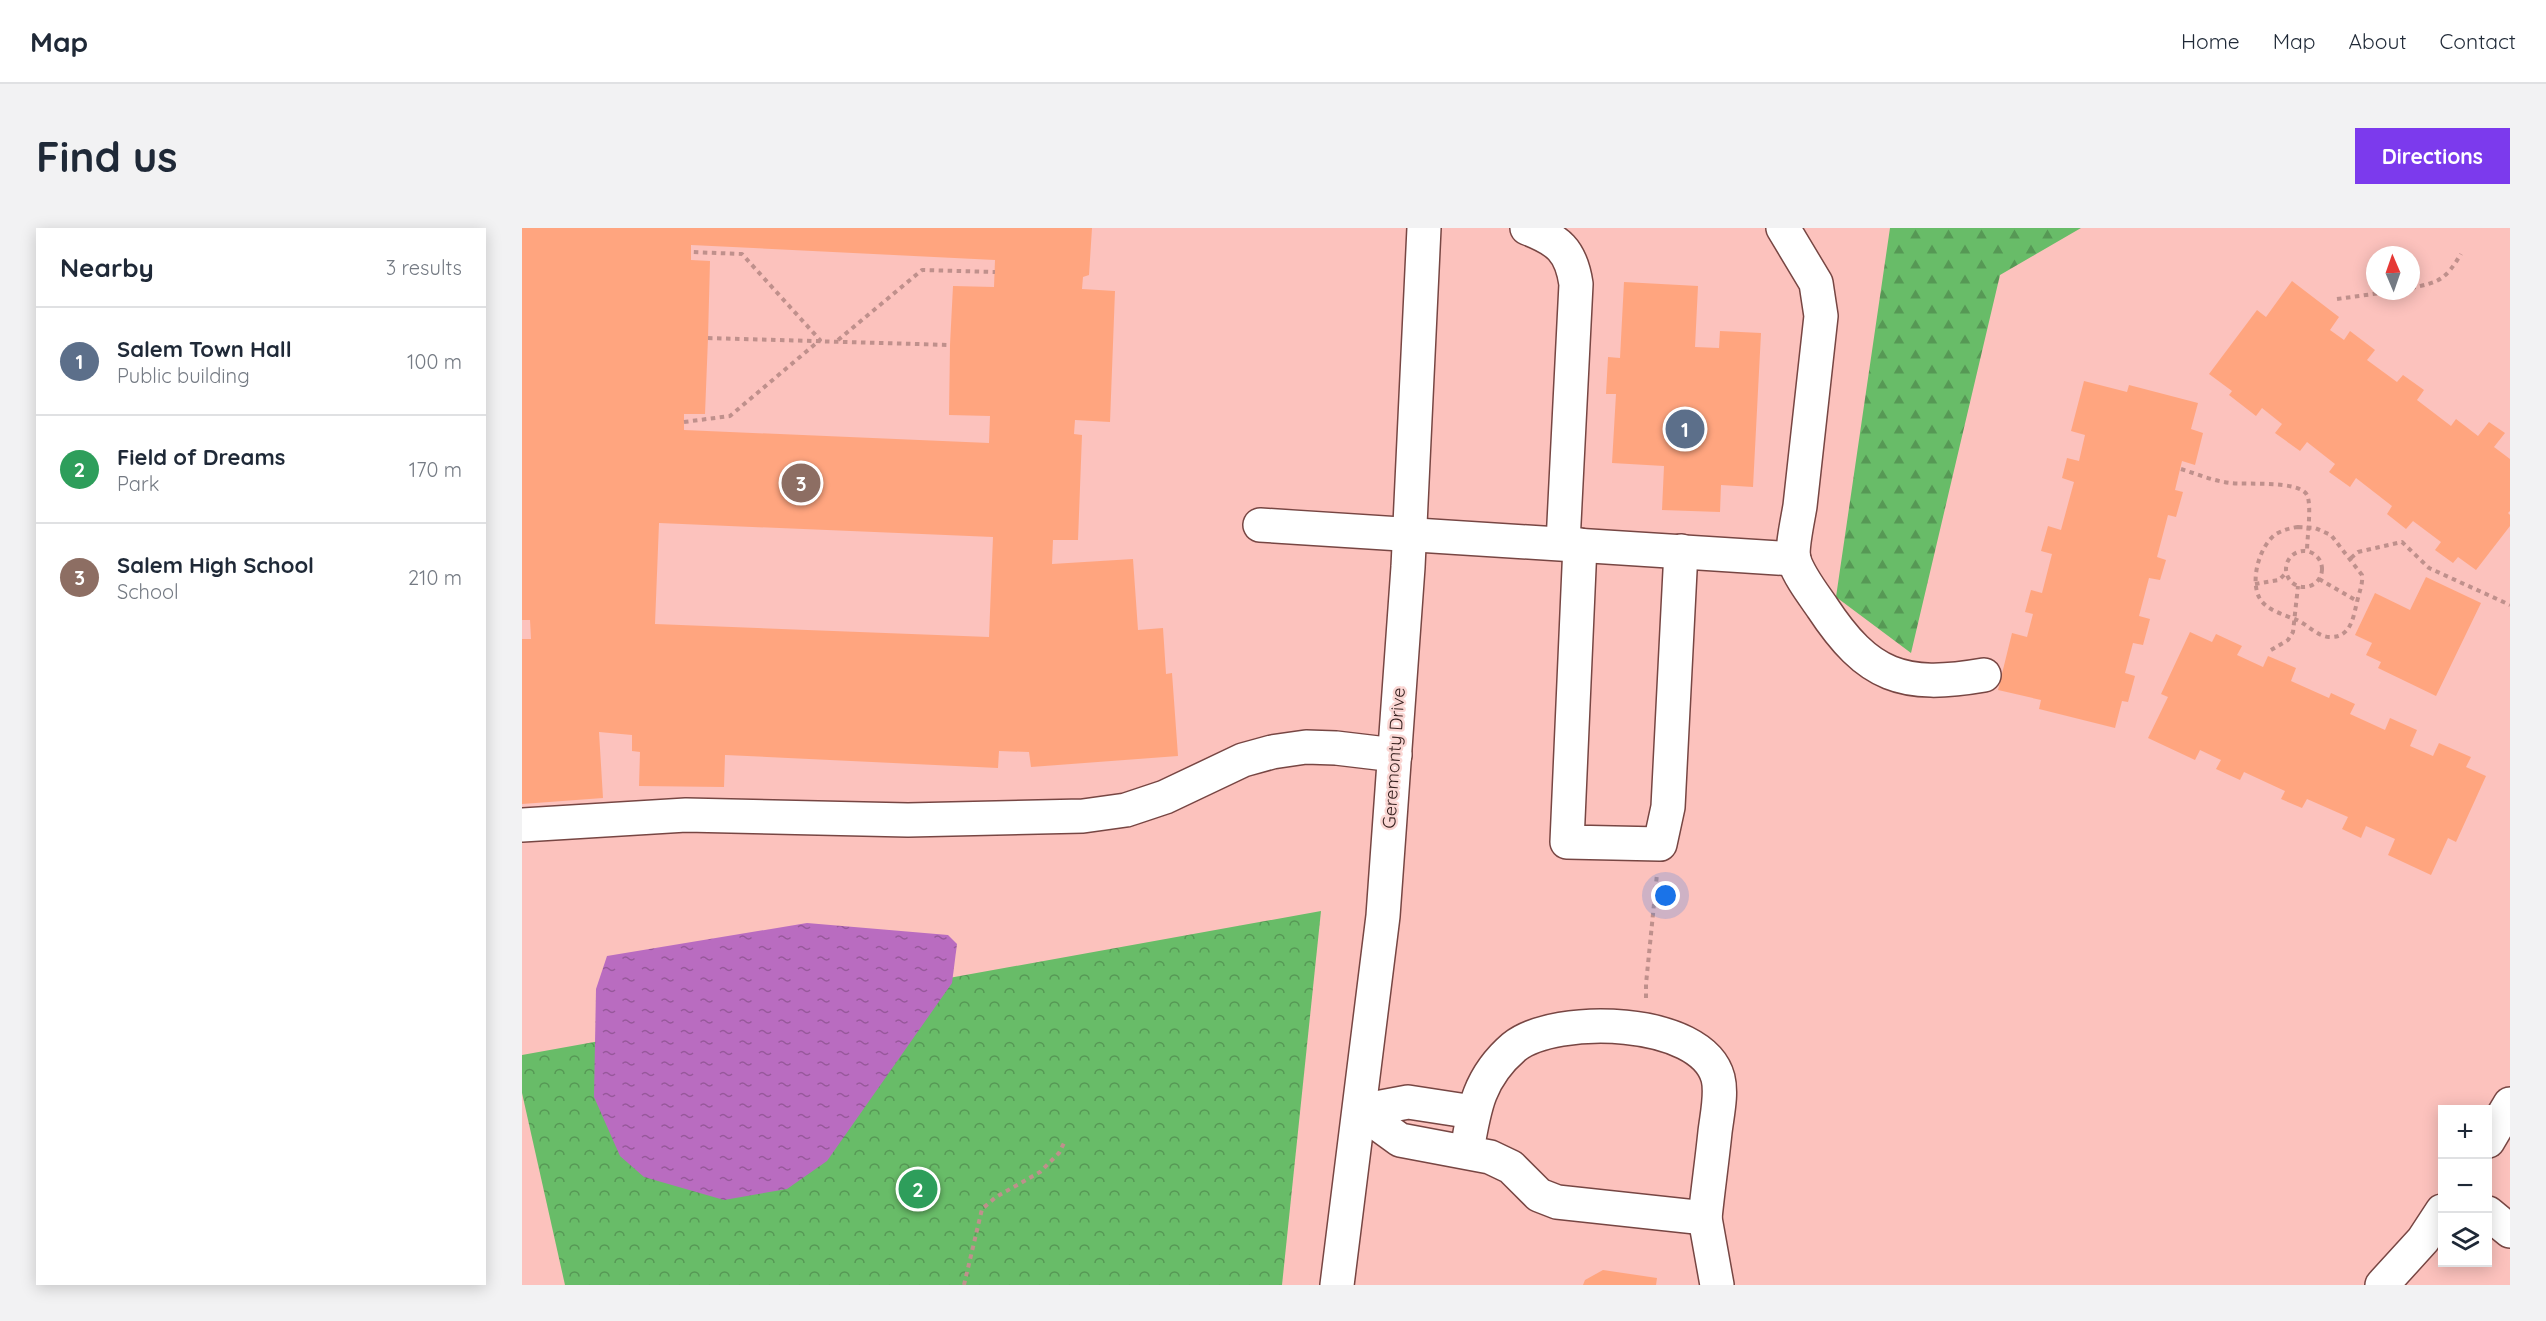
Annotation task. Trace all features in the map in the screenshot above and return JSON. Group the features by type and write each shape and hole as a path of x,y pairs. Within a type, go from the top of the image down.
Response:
{"street":[{"name":"Geremonty Drive","path":"1337,1285 1383,916 1410,534 1424,228"},
{"path":"1527,228 1548,236 1564,250 1573,265 1576,284 1567,842 1660,844 1668,807 1681,551"},
{"path":"1783,228 1816,283 1821,316 1794,559 1839,633 1860,655 1880,669 1904,678 1924,681 1949,681 1984,675"},
{"path":"1260,525 1794,559"},
{"path":"522,825 686,814 908,820 1083,816 1126,810 1165,797 1243,760 1272,752 1306,747 1395,755"},
{"path":"1467,1151 1473,1112 1482,1083 1498,1062 1516,1046 1540,1033 1571,1027 1620,1028 1666,1034 1693,1044 1710,1060 1718,1078 1719,1101 1705,1218 1717,1285"},
{"path":"1360,1111 1408,1102 1473,1112"},
{"path":"2492,1133 2510,1104"},
{"path":"1360,1111 1400,1140 1490,1157 1511,1167 1539,1195 1557,1202 1705,1218"},
{"path":"2382,1285 2423,1240 2441,1213"},
{"path":"2492,1217 2510,1231"}],"path":[{"path":"691,252 742,254 820,340"},
{"path":"2420,286 2440,281 2461,254"},
{"path":"837,341 922,270 995,272"},
{"path":"2337,299 2366,295"},
{"path":"708,338 950,345"},
{"path":"684,422 730,416 820,340"},
{"path":"2181,469 2230,483 2294,486 2303,490 2308,497 2310,507 2307,551"},
{"path":"2307,528 2315,528 2331,535 2362,575 2363,583 2354,619 2340,636 2328,637 2265,606 2255,584 2258,566 2265,548 2274,535 2287,529 2307,528"},
{"path":"2350,558 2358,552 2402,542 2429,568 2510,605"},
{"path":"2255,584 2279,580 2286,573 2287,561 2295,553 2307,551 2317,556 2321,562 2319,579 2309,586 2298,586 2286,573"},
{"path":"2319,579 2357,601"},
{"path":"2271,650 2288,640 2293,632 2298,586"},
{"path":"1646,984 1660,844"},
{"path":"964,1285 982,1209 996,1197 1040,1172 1059,1154 1064,1143"}],"green space":[{"path":"1890,228 2081,228 2000,275 1911,653 1836,597"},
{"path":"1321,911 1282,1285 565,1285 522,1093 522,1055"}],"water":[{"path":"807,923 948,935 957,944 952,983 827,1161 787,1189 724,1200 644,1177 620,1156 594,1097 596,989 607,956"}],"building":[{"path":"522,228 1092,228 1089,275 1083,277 1082,289 1115,291 1110,422 1075,420 1074,434 1082,435 1078,540 1053,540 1052,564 1133,559 1138,630 1163,628 1166,674 1172,673 1178,756 1031,767 1029,752 999,751 998,768 725,755 724,787 639,786 640,752 632,751 632,735 599,732 603,798 522,804 522,639 531,639 530,620 522,620","holes":["691,245 995,260 994,287 953,286 950,345 949,415 990,416 989,443 684,430 684,414 705,414 708,338 710,261 691,260","659,523 993,537 989,637 655,624"]},
{"path":"2292,281 2339,317 2330,330 2344,340 2350,331 2375,350 2367,360 2397,382 2403,375 2424,390 2417,400 2451,426 2456,419 2478,436 2489,422 2505,433 2494,447 2510,459 2510,511 2508,513 2510,526 2476,570 2458,557 2453,563 2435,550 2441,542 2413,521 2406,529 2387,514 2392,506 2356,478 2350,487 2329,472 2335,464 2307,442 2300,451 2275,433 2282,424 2262,408 2256,416 2229,395 2232,391 2209,374 2257,310 2266,317"},
{"path":"1624,282 1698,286 1695,347 1719,348 1720,331 1761,333 1753,487 1721,485 1720,512 1662,510 1664,466 1612,463 1616,394 1606,394 1608,357 1620,358"},
{"path":"2084,381 2127,392 2129,385 2198,403 2191,429 2203,433 2195,465 2182,461 2175,490 2183,492 2176,517 2168,515 2157,557 2166,560 2160,580 2149,578 2139,616 2150,619 2143,645 2133,643 2125,673 2135,676 2128,702 2122,701 2115,728 2039,709 2041,700 1998,690 2012,633 2027,637 2033,614 2025,612 2031,590 2042,593 2052,554 2041,551 2048,526 2061,530 2074,482 2062,478 2067,458 2079,461 2085,435 2071,431"},
{"path":"2426,577 2481,603 2436,696 2378,668 2381,662 2366,655 2372,643 2355,635 2375,593 2410,610"},
{"path":"2190,632 2212,642 2216,634 2242,646 2237,655 2263,667 2268,656 2296,668 2291,681 2329,698 2331,693 2355,704 2350,714 2385,730 2390,718 2417,730 2410,746 2433,756 2439,743 2471,757 2466,767 2486,776 2456,842 2448,838 2431,875 2388,855 2395,839 2366,826 2361,838 2342,829 2348,817 2307,799 2302,808 2281,799 2285,791 2244,772 2240,780 2216,769 2221,760 2200,750 2195,760 2148,738 2168,697 2161,694"},
{"path":"1603,1270 1657,1278 1656,1285 1583,1285 1585,1280"}],"place":[{"name":"Salem Town Hall","path":"1685,429"},
{"name":"Salem High School","path":"801,483"},
{"name":"Field of Dreams","path":"918,1189"}]}
